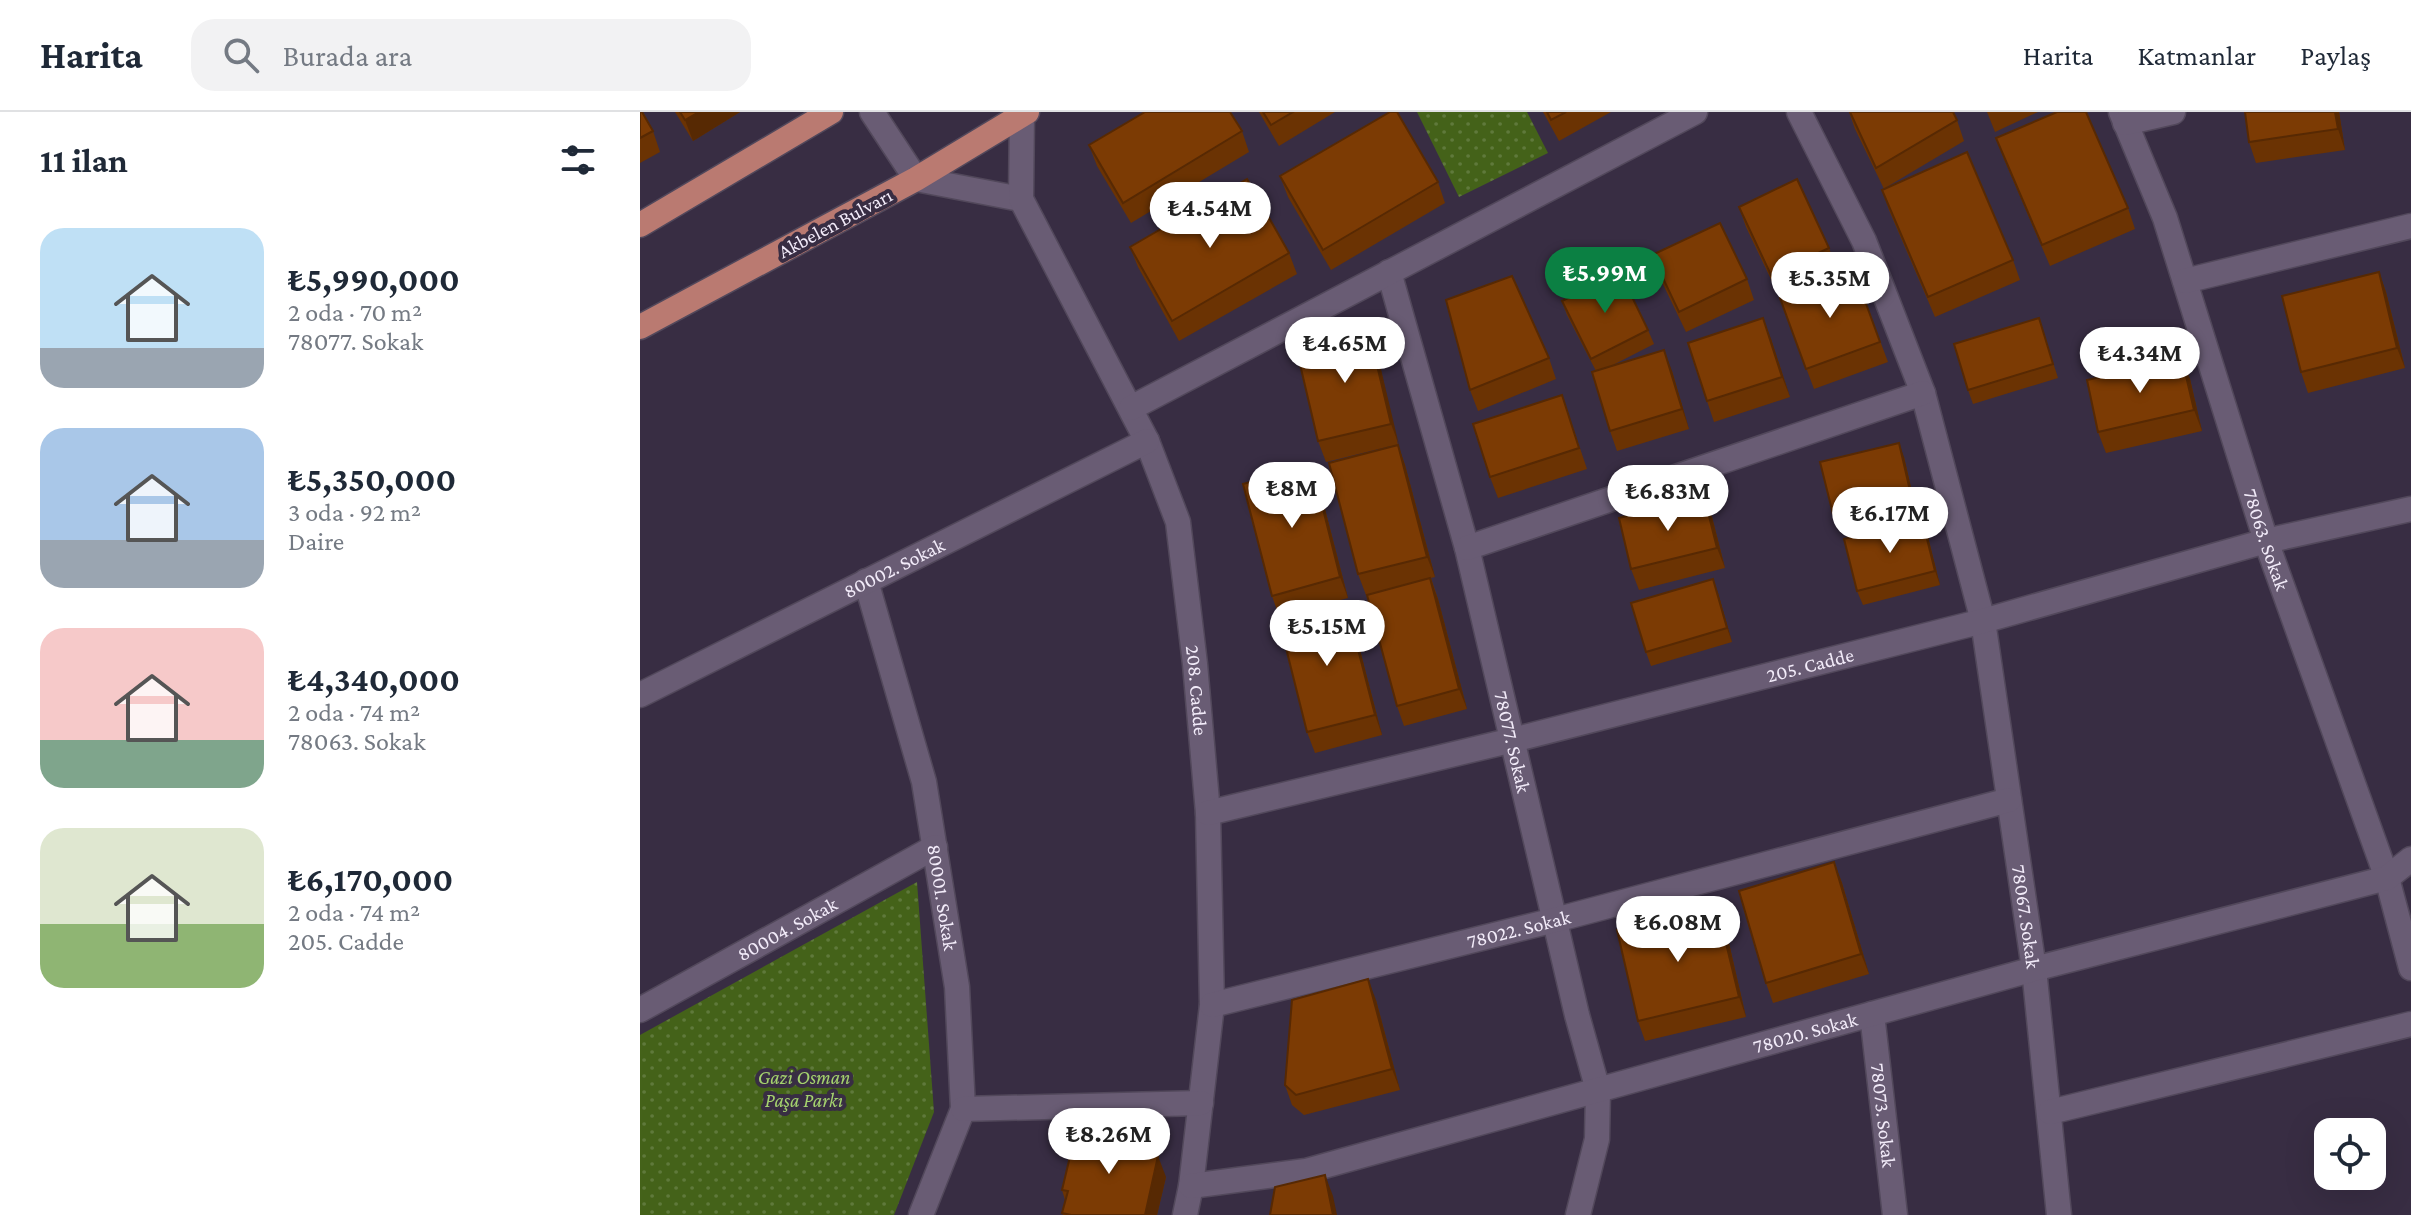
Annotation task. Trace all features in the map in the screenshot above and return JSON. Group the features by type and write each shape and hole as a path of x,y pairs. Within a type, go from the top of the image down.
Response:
{"main road":[{"path":"640,225 831,112"},
{"name":"Akbelen Bulvarı","path":"640,327 916,179 1024,113"}],"street":[{"path":"872,112 916,179 1021,199 1024,113"},
{"path":"1131,408 1695,112"},
{"name":"78067. Sokak","path":"1799,112 1864,241 1923,393 1983,621 2034,969 2059,1215"},
{"path":"2123,117 2173,112"},
{"name":"78063. Sokak","path":"2123,117 2165,218 2266,541 2387,878 2411,968"},
{"name":"208. Cadde","path":"1021,199 1131,408 1178,522 1208,813 1212,1005 1185,1215"},
{"path":"2185,281 2411,226"},
{"name":"78077. Sokak","path":"1389,272 1467,548 1598,1090 1597,1139 1578,1215"},
{"path":"1467,548 1923,393"},
{"name":"80002. Sokak","path":"640,695 1147,441"},
{"name":"205. Cadde","path":"1208,813 1513,740 1983,621 2266,541 2411,509"},
{"name":"80001. Sokak","path":"866,581 924,782 957,987 963,1109 921,1215"},
{"name":"78022. Sokak","path":"1212,1005 1555,920 2009,800"},
{"name":"80004. Sokak","path":"640,1010 935,847"},
{"name":"78020. Sokak","path":"1191,1186 1306,1171 2034,969 2387,878 2411,859"},
{"name":"78073. Sokak","path":"1872,1014 1895,1215"},
{"path":"2050,1112 2411,1024"},
{"path":"963,1109 1201,1103"}],"green space":[{"path":"1417,112 1527,112 1548,153 1459,197"},
{"name":"Gazi Osman Paşa Parkı","path":"917,882 934,1112 894,1215 640,1215 640,1035"}],"building":[{"path":"640,112 653,131 640,138"},
{"path":"680,112 699,112 685,120"},
{"path":"1145,112 1230,112 1242,131 1123,203 1089,145"},
{"path":"1263,112 1293,112 1271,125"},
{"path":"1390,112 1397,112 1438,182 1323,250 1280,176"},
{"path":"1547,112 1566,112 1551,120"},
{"path":"1850,112 1953,112 1957,120 1876,168"},
{"path":"2057,112 2086,112 2128,208 2042,245 1996,138"},
{"path":"2245,112 2335,112 2338,129 2249,142"},
{"path":"1967,152 2013,260 1928,297 1882,190"},
{"path":"1247,179 1289,253 1172,321 1130,247"},
{"path":"1797,179 1829,248 1771,275 1739,207"},
{"path":"1720,223 1747,279 1679,312 1652,255"},
{"path":"1854,271 1880,342 1806,369 1780,298"},
{"path":"1620,272 1648,330 1591,359 1562,301"},
{"path":"2379,272 2397,348 2301,372 2282,296"},
{"path":"1512,276 1549,358 1470,390 1446,300"},
{"path":"1763,318 1782,377 1707,401 1688,343"},
{"path":"2039,318 2053,364 1968,390 1954,344"},
{"path":"1366,319 1391,424 1318,441 1299,360"},
{"path":"1664,350 1682,409 1610,431 1592,372"},
{"path":"2182,359 2194,410 2098,432 2087,380"},
{"path":"1562,395 1579,448 1490,477 1473,424"},
{"path":"1899,443 1911,495 1833,514 1820,462"},
{"path":"1398,445 1427,557 1358,574 1329,463"},
{"path":"1312,465 1340,577 1272,596 1243,484"},
{"path":"1704,496 1717,548 1631,569 1619,518"},
{"path":"1922,519 1935,571 1857,591 1844,539"},
{"path":"1430,578 1459,689 1397,706 1367,595"},
{"path":"1713,579 1727,628 1646,652 1631,603"},
{"path":"1346,603 1375,715 1307,732 1279,620"},
{"path":"1834,862 1861,954 1766,983 1739,891"},
{"path":"1717,906 1739,997 1638,1021 1617,930"},
{"path":"1368,979 1392,1069 1296,1095 1285,1085 1292,1000"},
{"path":"1085,1127 1149,1143 1158,1156 1145,1215 1062,1213 1068,1191 1062,1190 1073,1144 1080,1146"},
{"path":"1325,1175 1333,1215 1270,1215 1275,1187"}]}
